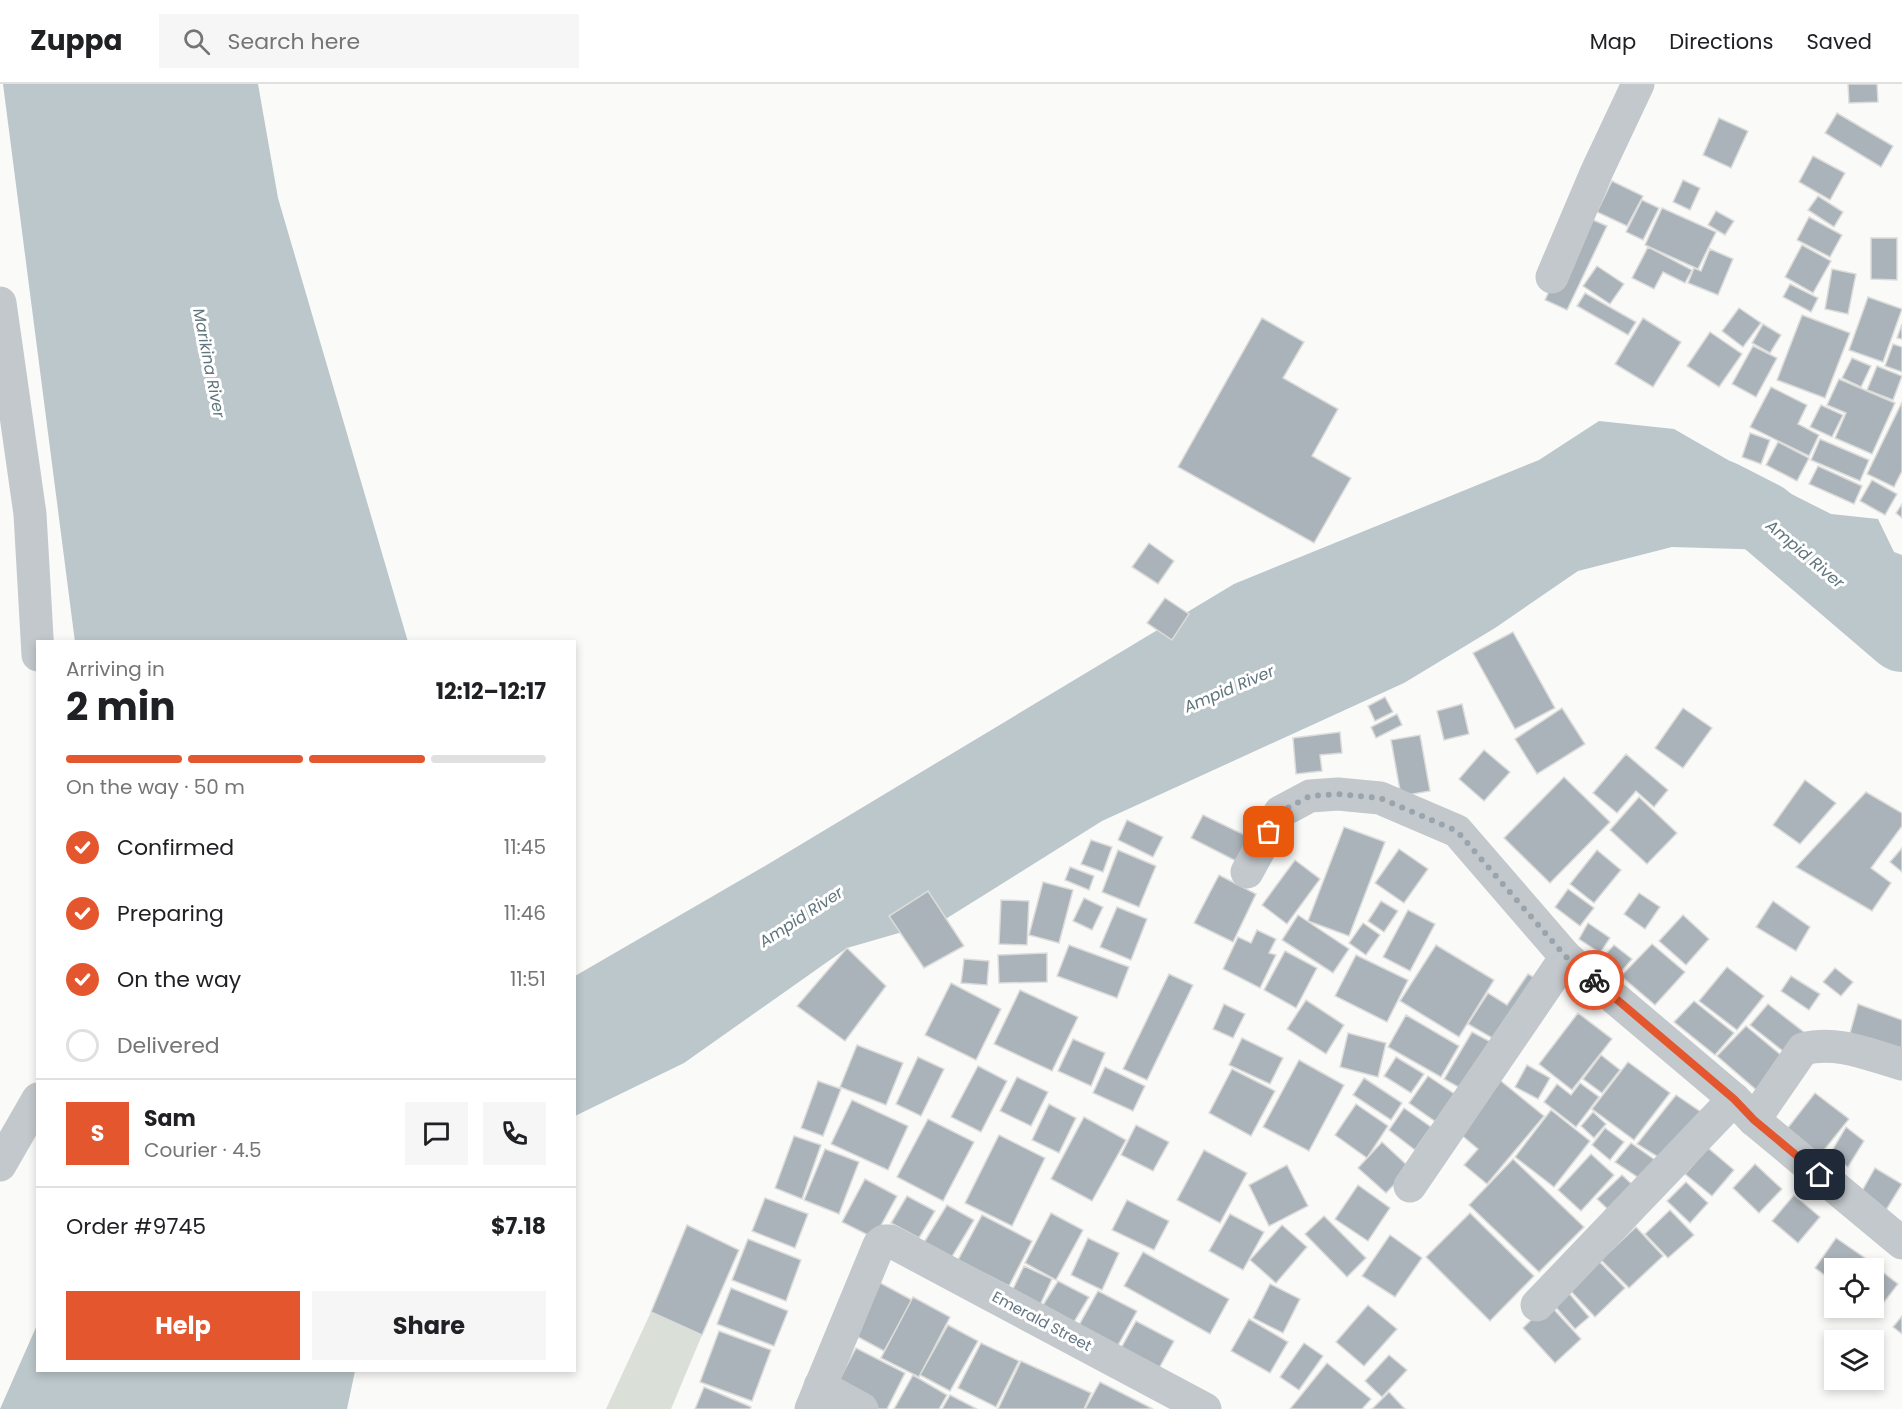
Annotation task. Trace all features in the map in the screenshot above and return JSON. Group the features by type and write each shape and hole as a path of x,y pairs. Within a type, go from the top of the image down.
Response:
{"street":[{"path":"1552,277 1597,171 1638,84"},
{"path":"0,303 30,514 37,640"},
{"path":"1247,872 1280,812 1310,796 1338,794 1380,798 1457,831 1566,957 1902,1244"},
{"path":"1410,1186 1566,957"},
{"path":"1537,1305 1744,1110 1803,1049 1819,1045 1834,1045 1902,1064"},
{"path":"0,1165 36,1102"},
{"name":"Emerald Street","path":"815,1398 879,1245 884,1241 890,1241 1205,1409"},
{"path":"815,1398 862,1409"}],"shaded area":[{"path":"651,1312 702,1335 671,1409 606,1409"}],"water":[{"name":"Marikina River","path":"3,84 258,84 278,198 407,640 75,640"},
{"path":"1599,421 1674,429 1756,476 1831,514 1878,519 1894,552 1902,555 1902,639 1803,551 1672,547 1578,571 1495,628 1404,683 1102,821 944,920 847,948 684,1063 576,1116 576,975 770,863 1234,584 1539,460"},
{"path":"36,1327 36,1372 355,1372 347,1409 0,1409"}],"building":[{"path":"1848,84 1877,84 1878,102 1849,103"},
{"path":"1837,113 1893,146 1881,167 1825,133"},
{"path":"1719,118 1748,131 1731,168 1703,155"},
{"path":"1813,156 1845,173 1830,200 1799,182"},
{"path":"1683,180 1700,188 1690,210 1673,202"},
{"path":"1612,181 1643,196 1627,226 1597,212"},
{"path":"1818,196 1843,212 1834,227 1808,210"},
{"path":"1642,200 1659,208 1643,240 1626,232"},
{"path":"1662,208 1716,232 1698,269 1645,245"},
{"path":"1716,211 1734,221 1725,235 1708,225"},
{"path":"1584,216 1607,226 1567,310 1545,300"},
{"path":"1809,217 1842,235 1830,257 1797,240"},
{"path":"1871,238 1897,238 1897,280 1871,279"},
{"path":"1802,245 1831,261 1813,293 1785,277"},
{"path":"1648,247 1692,270 1685,283 1663,272 1654,289 1632,278"},
{"path":"1710,249 1733,259 1718,295 1688,283 1694,268 1701,271"},
{"path":"1597,266 1624,284 1610,304 1583,286"},
{"path":"1832,269 1856,274 1848,314 1825,309"},
{"path":"1790,284 1818,298 1811,312 1783,297"},
{"path":"1585,293 1636,322 1628,335 1577,306"},
{"path":"1868,297 1902,309 1883,362 1849,350"},
{"path":"1739,308 1761,323 1743,347 1722,331"},
{"path":"1802,315 1850,333 1825,398 1777,380"},
{"path":"1262,318 1304,342 1283,378 1338,409 1312,456 1351,478 1314,543 1178,467"},
{"path":"1643,318 1681,342 1653,387 1615,364"},
{"path":"1763,324 1781,335 1770,353 1752,343"},
{"path":"1902,324 1902,339 1897,338"},
{"path":"1710,332 1742,354 1719,387 1687,366"},
{"path":"1893,344 1902,347 1902,372 1885,366"},
{"path":"1753,346 1777,358 1756,397 1732,384"},
{"path":"1852,358 1871,366 1861,387 1842,378"},
{"path":"1877,366 1902,376 1893,400 1867,390"},
{"path":"1839,379 1895,403 1872,454 1835,438 1846,413 1827,405"},
{"path":"1771,387 1807,405 1798,424 1819,435 1809,456 1750,427"},
{"path":"1902,402 1902,471 1894,487 1867,474"},
{"path":"1821,405 1843,415 1832,437 1810,427"},
{"path":"1750,433 1770,440 1761,464 1742,457"},
{"path":"1820,439 1869,460 1860,481 1811,460"},
{"path":"1778,442 1809,458 1797,481 1766,465"},
{"path":"1818,466 1862,486 1854,504 1809,484"},
{"path":"1872,480 1897,494 1885,515 1860,501"},
{"path":"1902,504 1902,518 1896,513"},
{"path":"1149,543 1174,561 1158,584 1132,567"},
{"path":"1165,598 1189,614 1172,640 1147,623"},
{"path":"1513,632 1555,708 1515,729 1473,653"},
{"path":"1385,697 1393,712 1375,721 1368,706"},
{"path":"1462,704 1469,734 1444,740 1437,711"},
{"path":"1562,708 1585,744 1537,774 1515,739"},
{"path":"1683,708 1712,728 1683,768 1655,748"},
{"path":"1397,714 1402,725 1376,738 1371,727"},
{"path":"1340,732 1342,753 1320,755 1322,771 1296,774 1293,738"},
{"path":"1420,735 1430,791 1401,796 1391,740"},
{"path":"1484,750 1510,772 1484,801 1459,779"},
{"path":"1626,754 1668,790 1654,807 1636,791 1617,813 1593,793"},
{"path":"1564,777 1610,822 1550,883 1504,838"},
{"path":"1805,780 1836,803 1800,844 1773,825"},
{"path":"1866,792 1902,813 1902,826 1871,868 1891,883 1872,911 1796,867"},
{"path":"1639,797 1677,833 1647,864 1610,830"},
{"path":"1203,815 1251,838 1238,862 1191,838"},
{"path":"1127,820 1163,837 1153,857 1118,840"},
{"path":"1344,827 1385,842 1349,936 1308,921"},
{"path":"1091,840 1112,847 1103,872 1081,864"},
{"path":"1902,848 1902,872 1890,862"},
{"path":"1399,849 1428,869 1404,903 1375,883"},
{"path":"1118,850 1156,866 1139,907 1102,892"},
{"path":"1597,850 1621,870 1594,903 1570,884"},
{"path":"1295,860 1320,879 1287,924 1262,905"},
{"path":"1070,867 1094,876 1089,890 1065,880"},
{"path":"1219,875 1256,894 1233,942 1194,923"},
{"path":"1043,882 1073,890 1059,943 1029,935"},
{"path":"1568,889 1594,908 1580,926 1555,907"},
{"path":"928,891 964,946 924,968 889,916"},
{"path":"1639,893 1660,907 1645,929 1624,914"},
{"path":"1084,898 1103,907 1092,930 1073,921"},
{"path":"1001,900 1029,901 1027,945 999,944"},
{"path":"1381,901 1398,911 1384,932 1368,921"},
{"path":"1773,901 1810,927 1796,951 1756,927"},
{"path":"1117,907 1147,919 1131,960 1100,947"},
{"path":"1408,910 1435,924 1410,971 1383,957"},
{"path":"1298,915 1349,949 1333,973 1282,940"},
{"path":"1683,915 1709,939 1686,965 1659,941"},
{"path":"1363,923 1380,935 1366,955 1349,943"},
{"path":"1588,923 1610,938 1600,953 1579,939"},
{"path":"1257,930 1276,939 1269,953 1276,955 1260,988 1223,969 1238,937 1251,943"},
{"path":"1652,944 1685,972 1655,1005 1621,976"},
{"path":"1069,945 1129,967 1117,998 1057,976"},
{"path":"1436,945 1494,980 1459,1037 1400,1001"},
{"path":"1614,945 1632,959 1620,973 1601,959"},
{"path":"847,948 886,986 845,1041 797,1006"},
{"path":"1285,951 1317,968 1296,1008 1264,990"},
{"path":"1047,953 1047,982 999,983 998,955"},
{"path":"1356,955 1408,980 1387,1022 1335,996"},
{"path":"964,959 989,961 987,985 961,983"},
{"path":"1727,967 1764,996 1737,1030 1699,1001"},
{"path":"1835,968 1853,982 1841,996 1823,982"},
{"path":"1169,974 1193,985 1147,1080 1123,1069"},
{"path":"1528,974 1539,980 1499,1042 1468,1024 1488,993 1507,1005"},
{"path":"1791,976 1820,994 1809,1010 1781,991"},
{"path":"951,983 1001,1009 976,1060 925,1035"},
{"path":"1020,990 1078,1017 1052,1071 994,1044"},
{"path":"1306,1000 1344,1025 1326,1054 1287,1029"},
{"path":"1694,1001 1734,1033 1715,1055 1674,1022"},
{"path":"1224,1004 1245,1014 1233,1038 1213,1029"},
{"path":"1768,1004 1805,1033 1788,1055 1750,1025"},
{"path":"1858,1004 1902,1020 1902,1052 1850,1033"},
{"path":"1578,1013 1612,1039 1572,1090 1539,1064"},
{"path":"1406,1015 1459,1046 1441,1077 1388,1047"},
{"path":"1746,1026 1788,1061 1761,1094 1717,1056"},
{"path":"1472,1032 1491,1042 1462,1089 1444,1079"},
{"path":"1348,1033 1386,1043 1378,1077 1340,1067"},
{"path":"1242,1038 1283,1058 1270,1084 1229,1065"},
{"path":"1073,1039 1105,1053 1091,1086 1058,1071"},
{"path":"857,1045 903,1063 886,1105 840,1087"},
{"path":"1601,1055 1620,1070 1602,1093 1583,1079"},
{"path":"918,1057 944,1069 921,1116 896,1104"},
{"path":"1396,1057 1424,1074 1411,1093 1384,1076"},
{"path":"1299,1060 1344,1085 1309,1151 1263,1127"},
{"path":"1628,1062 1670,1093 1634,1140 1592,1109"},
{"path":"1527,1065 1550,1078 1538,1099 1515,1087"},
{"path":"978,1066 1007,1081 981,1132 951,1117"},
{"path":"1105,1067 1145,1086 1133,1111 1093,1093"},
{"path":"1232,1069 1275,1091 1251,1136 1209,1113"},
{"path":"1428,1076 1456,1095 1436,1122 1409,1103"},
{"path":"1017,1077 1048,1092 1031,1126 1000,1111"},
{"path":"1496,1077 1544,1116 1487,1184 1464,1165 1478,1149 1453,1128"},
{"path":"1364,1078 1402,1103 1391,1120 1353,1095"},
{"path":"818,1081 841,1089 823,1136 801,1128"},
{"path":"1580,1083 1599,1097 1576,1127 1544,1102 1557,1084 1571,1095"},
{"path":"1815,1093 1849,1119 1816,1160 1783,1134"},
{"path":"1676,1095 1701,1112 1663,1160 1637,1144"},
{"path":"852,1100 908,1126 888,1170 831,1144"},
{"path":"1049,1104 1076,1118 1059,1153 1032,1140"},
{"path":"1356,1104 1388,1126 1367,1158 1335,1135"},
{"path":"1404,1108 1431,1127 1415,1150 1389,1130"},
{"path":"1551,1110 1590,1141 1554,1187 1515,1157"},
{"path":"1593,1112 1606,1124 1594,1138 1581,1126"},
{"path":"1084,1117 1126,1140 1092,1201 1051,1179"},
{"path":"928,1119 974,1142 943,1201 897,1177"},
{"path":"1136,1125 1169,1142 1153,1171 1121,1155"},
{"path":"1846,1127 1864,1141 1848,1167 1830,1154"},
{"path":"1605,1128 1624,1142 1610,1160 1592,1145"},
{"path":"999,1135 1045,1158 1012,1226 965,1203"},
{"path":"794,1136 821,1145 802,1199 775,1188"},
{"path":"1382,1142 1410,1168 1386,1193 1358,1168"},
{"path":"1631,1143 1655,1160 1639,1178 1615,1162"},
{"path":"1708,1148 1734,1170 1712,1196 1685,1174"},
{"path":"825,1149 859,1162 839,1214 804,1200"},
{"path":"1204,1150 1247,1173 1220,1223 1177,1200"},
{"path":"1591,1154 1614,1175 1581,1211 1558,1190"},
{"path":"1513,1159 1584,1227 1539,1272 1469,1205"},
{"path":"1755,1164 1782,1189 1759,1213 1733,1188"},
{"path":"1287,1165 1308,1206 1269,1226 1249,1185"},
{"path":"1875,1168 1902,1184 1883,1215 1858,1198"},
{"path":"1622,1175 1639,1191 1614,1215 1597,1199"},
{"path":"865,1179 897,1196 874,1238 842,1222"},
{"path":"1686,1182 1708,1203 1690,1223 1667,1201"},
{"path":"1358,1185 1390,1208 1368,1241 1335,1219"},
{"path":"1794,1195 1820,1217 1798,1243 1772,1221"},
{"path":"907,1196 935,1211 919,1238 891,1223"},
{"path":"765,1198 808,1214 795,1248 752,1231"},
{"path":"1127,1200 1169,1221 1154,1250 1112,1230"},
{"path":"947,1205 974,1220 950,1260 923,1244"},
{"path":"1670,1210 1694,1235 1668,1258 1645,1234"},
{"path":"1051,1213 1083,1230 1056,1280 1025,1263"},
{"path":"1470,1213 1534,1276 1490,1321 1426,1257"},
{"path":"1230,1214 1264,1232 1243,1270 1209,1251"},
{"path":"982,1215 1032,1241 1009,1286 958,1260"},
{"path":"1324,1216 1366,1258 1347,1277 1305,1234"},
{"path":"687,1225 739,1250 702,1335 651,1312"},
{"path":"1282,1225 1307,1247 1276,1283 1250,1260"},
{"path":"1636,1227 1663,1256 1629,1288 1601,1260"},
{"path":"1390,1235 1422,1258 1395,1297 1362,1276"},
{"path":"1088,1238 1119,1253 1102,1290 1071,1275"},
{"path":"1836,1238 1865,1258 1824,1258 1824,1275 1815,1268"},
{"path":"748,1239 801,1260 786,1301 732,1280"},
{"path":"1143,1252 1229,1299 1210,1334 1124,1286"},
{"path":"1596,1258 1625,1288 1595,1317 1566,1286"},
{"path":"1024,1266 1052,1279 1040,1305 1012,1291"},
{"path":"1884,1273 1898,1284 1884,1302"},
{"path":"873,1279 912,1300 884,1351 845,1330"},
{"path":"1058,1281 1089,1297 1074,1322 1043,1305"},
{"path":"1270,1284 1300,1299 1283,1333 1253,1318"},
{"path":"731,1288 788,1311 774,1346 717,1324"},
{"path":"1098,1291 1137,1311 1117,1347 1078,1327"},
{"path":"1568,1292 1589,1317 1575,1329 1553,1304"},
{"path":"913,1297 950,1317 919,1377 881,1358"},
{"path":"1548,1303 1581,1339 1555,1363 1523,1328"},
{"path":"1368,1305 1397,1329 1364,1366 1336,1342"},
{"path":"1902,1316 1902,1334 1893,1327"},
{"path":"1249,1319 1288,1342 1270,1373 1231,1351"},
{"path":"1136,1321 1174,1341 1158,1370 1120,1350"},
{"path":"948,1325 978,1341 950,1391 920,1375"},
{"path":"719,1331 771,1350 752,1401 700,1382"},
{"path":"981,1343 1019,1361 996,1407 958,1388"},
{"path":"1304,1343 1323,1356 1299,1390 1280,1377"},
{"path":"856,1348 905,1373 887,1409 879,1409 835,1388"},
{"path":"1389,1355 1407,1370 1382,1397 1365,1381"},
{"path":"1021,1361 1091,1393 1084,1409 998,1409"},
{"path":"1327,1363 1371,1399 1362,1409 1290,1409"},
{"path":"913,1375 947,1395 939,1409 894,1409"},
{"path":"1100,1382 1153,1409 1085,1409"},
{"path":"704,1387 751,1407 750,1409 695,1409"},
{"path":"1389,1392 1405,1409 1372,1409"},
{"path":"950,1395 977,1409 942,1409"}],"waterway":[{"name":"Ampid River","path":"1721,496 1764,518 1902,636"}],"way so far":[{"path":"1269,832 1280,812 1310,796 1338,794 1380,798 1457,831 1566,957 1594,980"}],"route":[{"path":"1594,980 1820,1175"}]}
